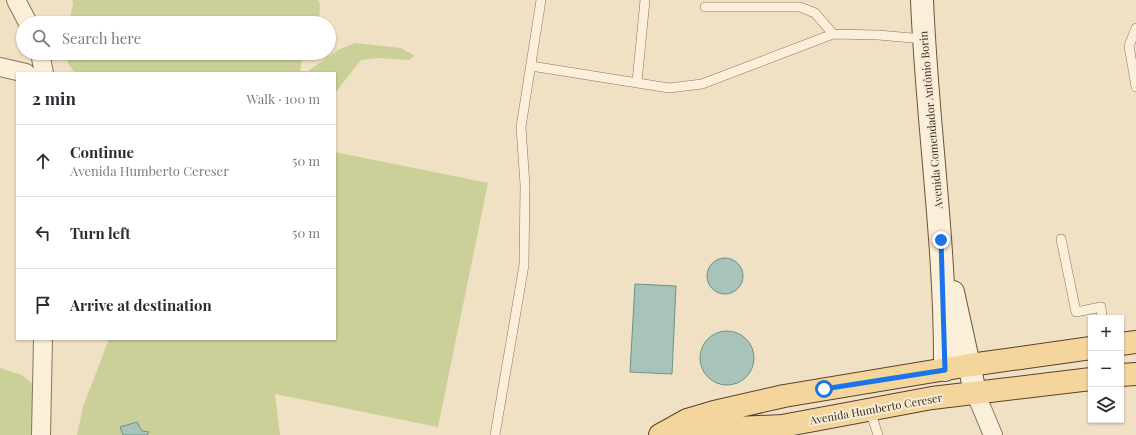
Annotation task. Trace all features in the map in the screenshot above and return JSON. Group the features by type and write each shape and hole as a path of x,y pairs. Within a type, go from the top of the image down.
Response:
{"main road":[{"name":"Avenida Comendador Antônio Borin","path":"922,0 941,240 945,370"},
{"name":"Avenida Comendador Antônio Borin","path":"941,240 975,392"},
{"path":"1124,344 1136,342"},
{"name":"Avenida Humberto Cereser","path":"661,435 687,420 741,405 824,389 970,365 1088,348"},
{"path":"1124,375 1136,374"},
{"name":"Avenida Humberto Cereser","path":"661,435 715,429 782,426 820,420 870,408 975,392 1088,378"}],"street":[{"path":"16,0 24,16"},
{"path":"41,60 44,72"},
{"path":"0,67 22,72"},
{"path":"42,340 42,435"},
{"path":"975,392 992,435"}],"lane":[{"path":"495,435 524,265 525,185 521,127 541,0"},
{"path":"636,82 645,0"},
{"path":"705,7 800,7 815,13 833,34"},
{"path":"1136,28 1129,46 1136,87"},
{"path":"531,66 669,88 702,84 833,34 878,35 924,39"},
{"path":"1061,239 1076,312 1101,307 1102,315"},
{"path":"870,408 878,435"}],"green space":[{"path":"72,0 318,0 320,4 319,16 70,16 73,4"},
{"path":"355,43 401,48 415,56 409,60 378,58 361,60 336,92 336,72 74,72 68,60 302,60 300,71 308,71 324,60 336,60 336,52"},
{"path":"336,152 488,183 438,427 275,394 280,435 77,435 83,407 109,340 336,340"},
{"path":"0,368 22,375 36,387 42,435 0,435"}],"water":[{"path":"729,258 738,263 742,269 742,283 738,289 729,294 721,294 712,289 708,283 707,272 712,263 718,259"},
{"path":"635,284 676,286 672,374 630,372"},
{"path":"727,331 737,333 746,339 752,348 754,358 752,368 746,377 737,383 727,385 717,383 708,377 702,368 700,358 702,348 708,339 717,333"},
{"path":"137,422 142,431 149,432 147,435 123,435 120,427"}],"route":[{"path":"824,389 945,370 941,240"}]}
